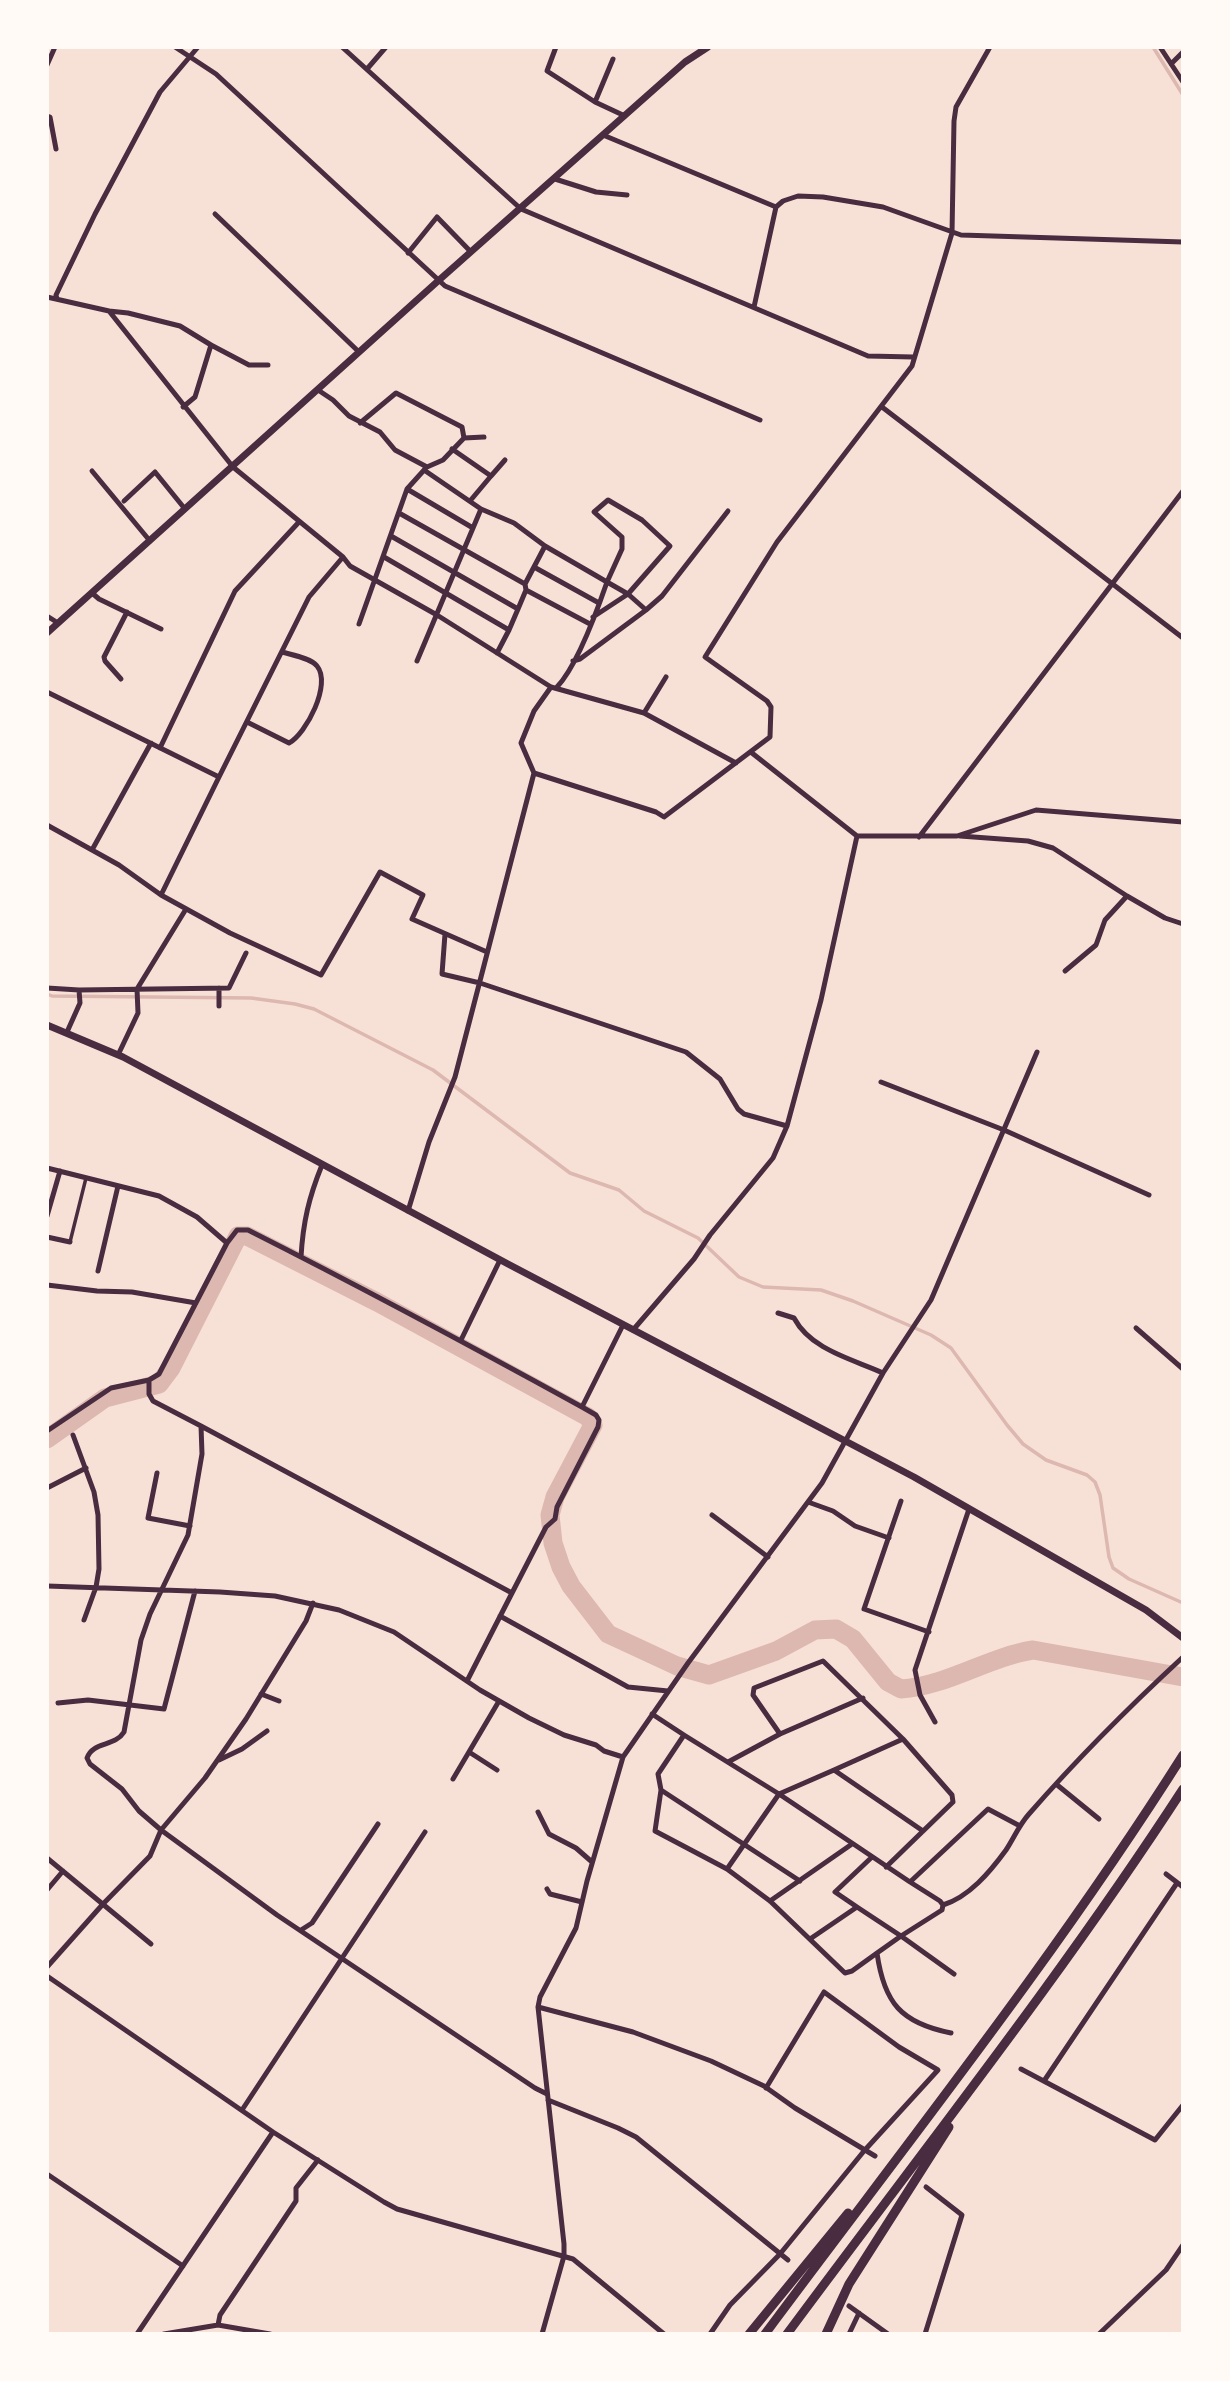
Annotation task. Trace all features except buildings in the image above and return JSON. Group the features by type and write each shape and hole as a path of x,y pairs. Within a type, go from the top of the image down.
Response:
{"highway":[{"path":"765,2334 1114,1860 1183,1755"},
{"path":"788,2334 1126,1876 1183,1789"},
{"path":"826,2334 838,2305 862,2262 992,2060"},
{"path":"749,2334 936,2105"}],"main road":[{"path":"47,633 685,62 708,47"},
{"path":"47,1025 118,1055 500,1260 914,1477 1146,1611 1182,1636"}],"street":[{"path":"47,65 55,47"},
{"path":"175,47 216,74 445,286 760,421"},
{"path":"57,299 56,295 95,214 160,92 198,47"},
{"path":"342,47 521,209 869,356 914,357"},
{"path":"367,69 386,47"},
{"path":"556,47 547,71 595,102 625,116"},
{"path":"534,773 664,817 770,737 771,707 767,701 705,657 777,542 912,366 952,233 956,107 990,47"},
{"path":"1160,47 1183,82"},
{"path":"1171,64 1183,52"},
{"path":"595,102 613,60"},
{"path":"47,116 50,117 56,149"},
{"path":"603,135 776,207"},
{"path":"555,179 596,192 627,195"},
{"path":"754,307 776,207 783,201 798,196 823,197 883,207 952,233 1183,242"},
{"path":"215,214 359,352"},
{"path":"408,253 437,217 471,252"},
{"path":"47,297 180,326 249,365 268,365"},
{"path":"109,312 233,467 343,557 350,566 437,615 554,687 644,713 736,763"},
{"path":"183,407 195,397 211,345"},
{"path":"318,390 349,416 380,432 395,450 481,509 513,523 545,546 628,594 646,610"},
{"path":"360,423 396,393 462,427 464,438"},
{"path":"882,407 1183,638"},
{"path":"359,624 407,489 426,469 443,460 464,438 484,438"},
{"path":"453,449 491,476"},
{"path":"470,501 505,460"},
{"path":"92,471 150,541"},
{"path":"124,501 155,472 185,509"},
{"path":"407,489 473,528"},
{"path":"919,837 1183,491"},
{"path":"408,1211 429,1142 455,1077 534,773 522,743 534,711 573,661 622,549 622,537 594,512 608,500 642,520 670,546 628,594 593,617"},
{"path":"417,661 481,509"},
{"path":"573,661 580,659 662,596 728,511"},
{"path":"399,513 590,624"},
{"path":"160,748 235,591 299,522"},
{"path":"391,536 518,609"},
{"path":"496,653 509,630 525,587 545,546"},
{"path":"160,895 309,597 343,557"},
{"path":"384,557 509,630"},
{"path":"534,567 599,603"},
{"path":"92,593 99,599 161,628"},
{"path":"121,679 104,657 127,612"},
{"path":"47,616 58,623"},
{"path":"247,722 289,743 298,738 320,700 321,671 315,663 282,652"},
{"path":"644,713 666,677"},
{"path":"47,692 219,777"},
{"path":"92,850 150,743"},
{"path":"752,753 857,836 957,836 1028,841 1053,848 1127,896 1165,918 1183,924"},
{"path":"957,836 1036,810 1183,822"},
{"path":"47,825 119,865 160,895 230,933 321,975 380,872 423,895 411,919 487,952"},
{"path":"633,1330 773,1158 787,1126 821,1000 857,836"},
{"path":"1065,971 1096,945 1105,920 1127,896"},
{"path":"118,1055 138,1013 137,989 186,909"},
{"path":"445,934 442,974 480,983 687,1052 720,1079 738,1109 744,1114 787,1126"},
{"path":"47,988 229,988 246,953"},
{"path":"219,988 219,1006"},
{"path":"68,1032 80,1003 79,990"},
{"path":"542,2334 564,2256 538,2007 540,1997 576,1928 623,1757 668,1691 822,1483 883,1373 931,1300 1037,1052"},
{"path":"881,1082 1004,1130 1149,1195"},
{"path":"301,1257 303,1224 322,1165"},
{"path":"47,1168 159,1196 197,1217 227,1243"},
{"path":"47,1216 60,1171"},
{"path":"47,1237 70,1242 86,1178"},
{"path":"98,1270 118,1186"},
{"path":"47,1431 111,1388 149,1380 159,1374 227,1243 237,1230 248,1230 301,1257 461,1340 596,1415 599,1420 598,1427 557,1507 555,1519 546,1527 467,1681"},
{"path":"461,1340 500,1260"},
{"path":"47,1285 132,1292 196,1303"},
{"path":"778,1313 794,1318 800,1328 824,1348 883,1373"},
{"path":"582,1407 623,1325"},
{"path":"1136,1328 1183,1369"},
{"path":"149,1380 149,1394 153,1401 512,1593"},
{"path":"201,1426 202,1454 190,1526 181,1553 150,1614 141,1640 124,1732 121,1738 94,1748 87,1758 90,1764 122,1789 139,1811 161,1830 301,1930 548,2097 636,2137 788,2260"},
{"path":"73,1435 94,1492 98,1515 99,1559 96,1587 84,1620"},
{"path":"47,1488 86,1468"},
{"path":"158,1473 148,1518 190,1526"},
{"path":"901,1500 864,1609 929,1632"},
{"path":"808,1502 833,1511 855,1526 889,1538"},
{"path":"935,1722 920,1695 915,1670 969,1509"},
{"path":"712,1515 768,1557"},
{"path":"47,1586 275,1596 339,1610 394,1632 499,1701 564,1735 623,1757"},
{"path":"58,1703 88,1700 164,1709 195,1591"},
{"path":"47,1967 150,1856 161,1830 216,1762 261,1694 306,1621 313,1603"},
{"path":"500,1616 628,1686 668,1691"},
{"path":"943,1905 980,1882 1007,1849 1020,1826 1056,1784 1170,1667 1183,1657"},
{"path":"780,1734 753,1695 754,1688 823,1661 903,1739 952,1795 953,1802 886,1867"},
{"path":"261,1694 279,1701"},
{"path":"728,1762 780,1734 863,1698"},
{"path":"453,1779 499,1701"},
{"path":"652,1714 779,1794 943,1905"},
{"path":"216,1762 242,1749 267,1731"},
{"path":"684,1735 658,1774 661,1790 655,1831 727,1869 770,1901 845,1973 852,1971 942,1910 943,1905"},
{"path":"727,1869 779,1794 903,1739"},
{"path":"469,1752 497,1770"},
{"path":"834,1770 923,1831"},
{"path":"1056,1784 1099,1819"},
{"path":"661,1790 800,1881"},
{"path":"910,1882 988,1809 1020,1826"},
{"path":"538,1812 549,1834 576,1848 592,1862"},
{"path":"301,1930 312,1923 378,1824"},
{"path":"242,2110 425,1832"},
{"path":"770,1901 852,1844"},
{"path":"872,1857 835,1892 954,1975"},
{"path":"47,1858 150,1944"},
{"path":"47,1889 63,1871"},
{"path":"1044,2081 1180,1885 1166,1874"},
{"path":"547,1889 550,1894 582,1902"},
{"path":"810,1939 857,1907"},
{"path":"877,1953 887,1994 895,2006 919,2024 951,2033"},
{"path":"47,1976 274,2132 397,2209 573,2259 664,2334"},
{"path":"710,2334 730,2305 780,2254 864,2151 938,2070 900,2047 824,1992 766,2088"},
{"path":"538,2007 633,2032 711,2061 766,2088 875,2156"},
{"path":"1021,2069 1156,2140 1183,2105"},
{"path":"137,2334 274,2132"},
{"path":"218,2325 220,2315 296,2201 296,2188 318,2160"},
{"path":"47,2174 183,2266"},
{"path":"925,2334 962,2215 926,2187"},
{"path":"1099,2334 1166,2270 1183,2245"},
{"path":"849,2306 888,2334"},
{"path":"849,2334 859,2313"},
{"path":"164,2334 218,2325 270,2334"},
{"path":"1106,2327 1111,2334"}],"waterway":[{"path":"1153,47 1183,95"},
{"path":"47,994 251,998 314,1009 433,1070 570,1173 619,1190 644,1211 698,1238 739,1277 763,1287 821,1290 931,1335 951,1348 1023,1444 1046,1460 1087,1475 1095,1482 1100,1495 1113,1568 1129,1579 1183,1603"},
{"path":"47,1439 105,1398 159,1384 171,1368 238,1236 247,1236 377,1302 588,1417 593,1425 555,1497 550,1515 553,1543 561,1567 571,1586 608,1634 677,1666 709,1675 776,1651 815,1630 836,1629 853,1639 888,1682 901,1689 935,1683 1033,1650 1183,1677"}]}
